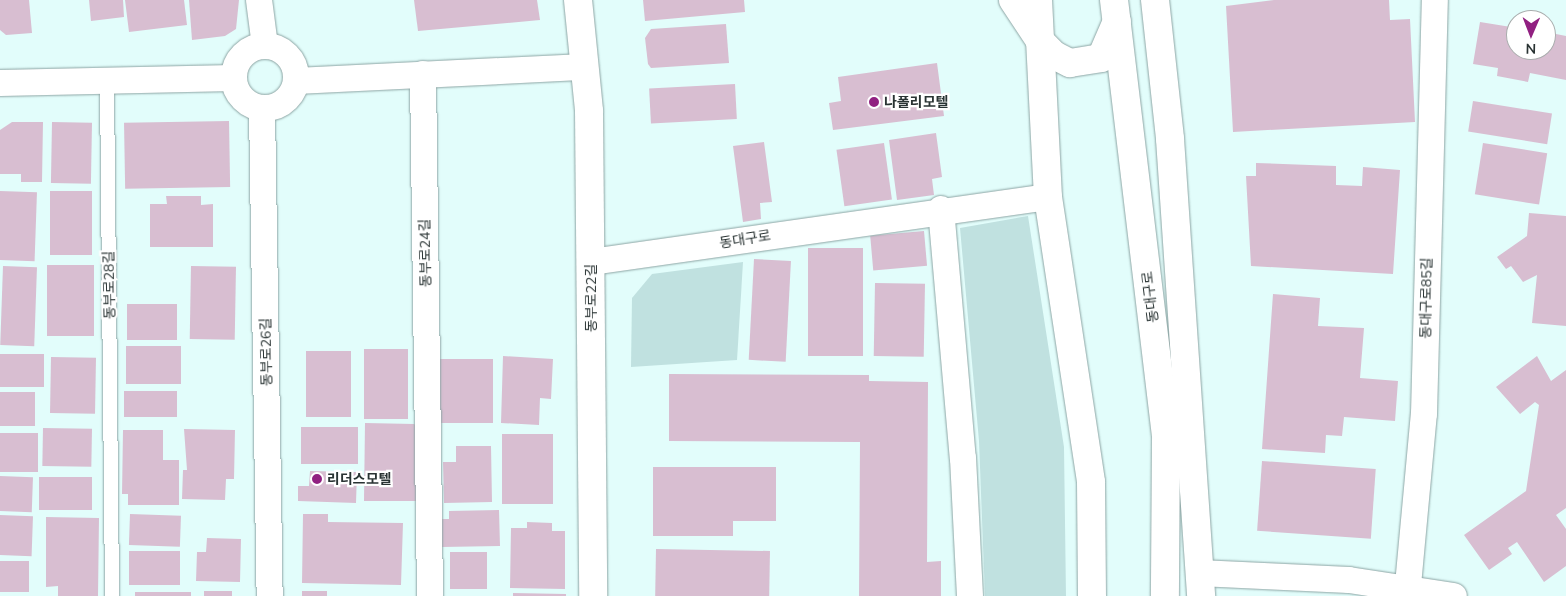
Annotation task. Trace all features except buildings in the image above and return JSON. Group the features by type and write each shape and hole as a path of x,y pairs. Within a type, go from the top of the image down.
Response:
{"main road":[{"name":"동부로22길","path":"578,0 585,67 591,262 593,596"},
{"path":"1013,0 1040,41 1054,56 1070,62 1101,58 1121,6"},
{"path":"1038,0 1048,197 1091,482 1092,596"},
{"path":"1155,0 1170,139 1200,584"},
{"name":"동대구로","path":"1121,6 1166,439 1165,596"}],"street":[{"path":"259,0 265,46"},
{"name":"동대구로85길","path":"1408,592 1424,414 1435,0"},
{"path":"265,46 284,53 296,71 296,82 286,100 262,108 240,97 234,78 239,59 265,46"},
{"path":"296,82 585,67"},
{"name":"동부로24길","path":"423,74 430,596"},
{"path":"0,83 234,78"},
{"name":"동부로26길","path":"262,108 270,596"},
{"name":"동대구로","path":"591,262 941,209 1048,197"},
{"path":"941,209 963,458 970,596"},
{"path":"1200,584 1349,580 1408,592 1454,596"}],"lane":[{"name":"동부로28길","path":"107,82 112,596"}],"shaded area":[{"path":"1028,216 1064,447 1066,596 985,596 979,441 960,228"},
{"path":"743,262 737,360 631,367 632,298 652,274"}],"place":[{"name":"나폴리모텔","path":"874,102"},
{"name":"리더스모텔","path":"317,479"}]}
